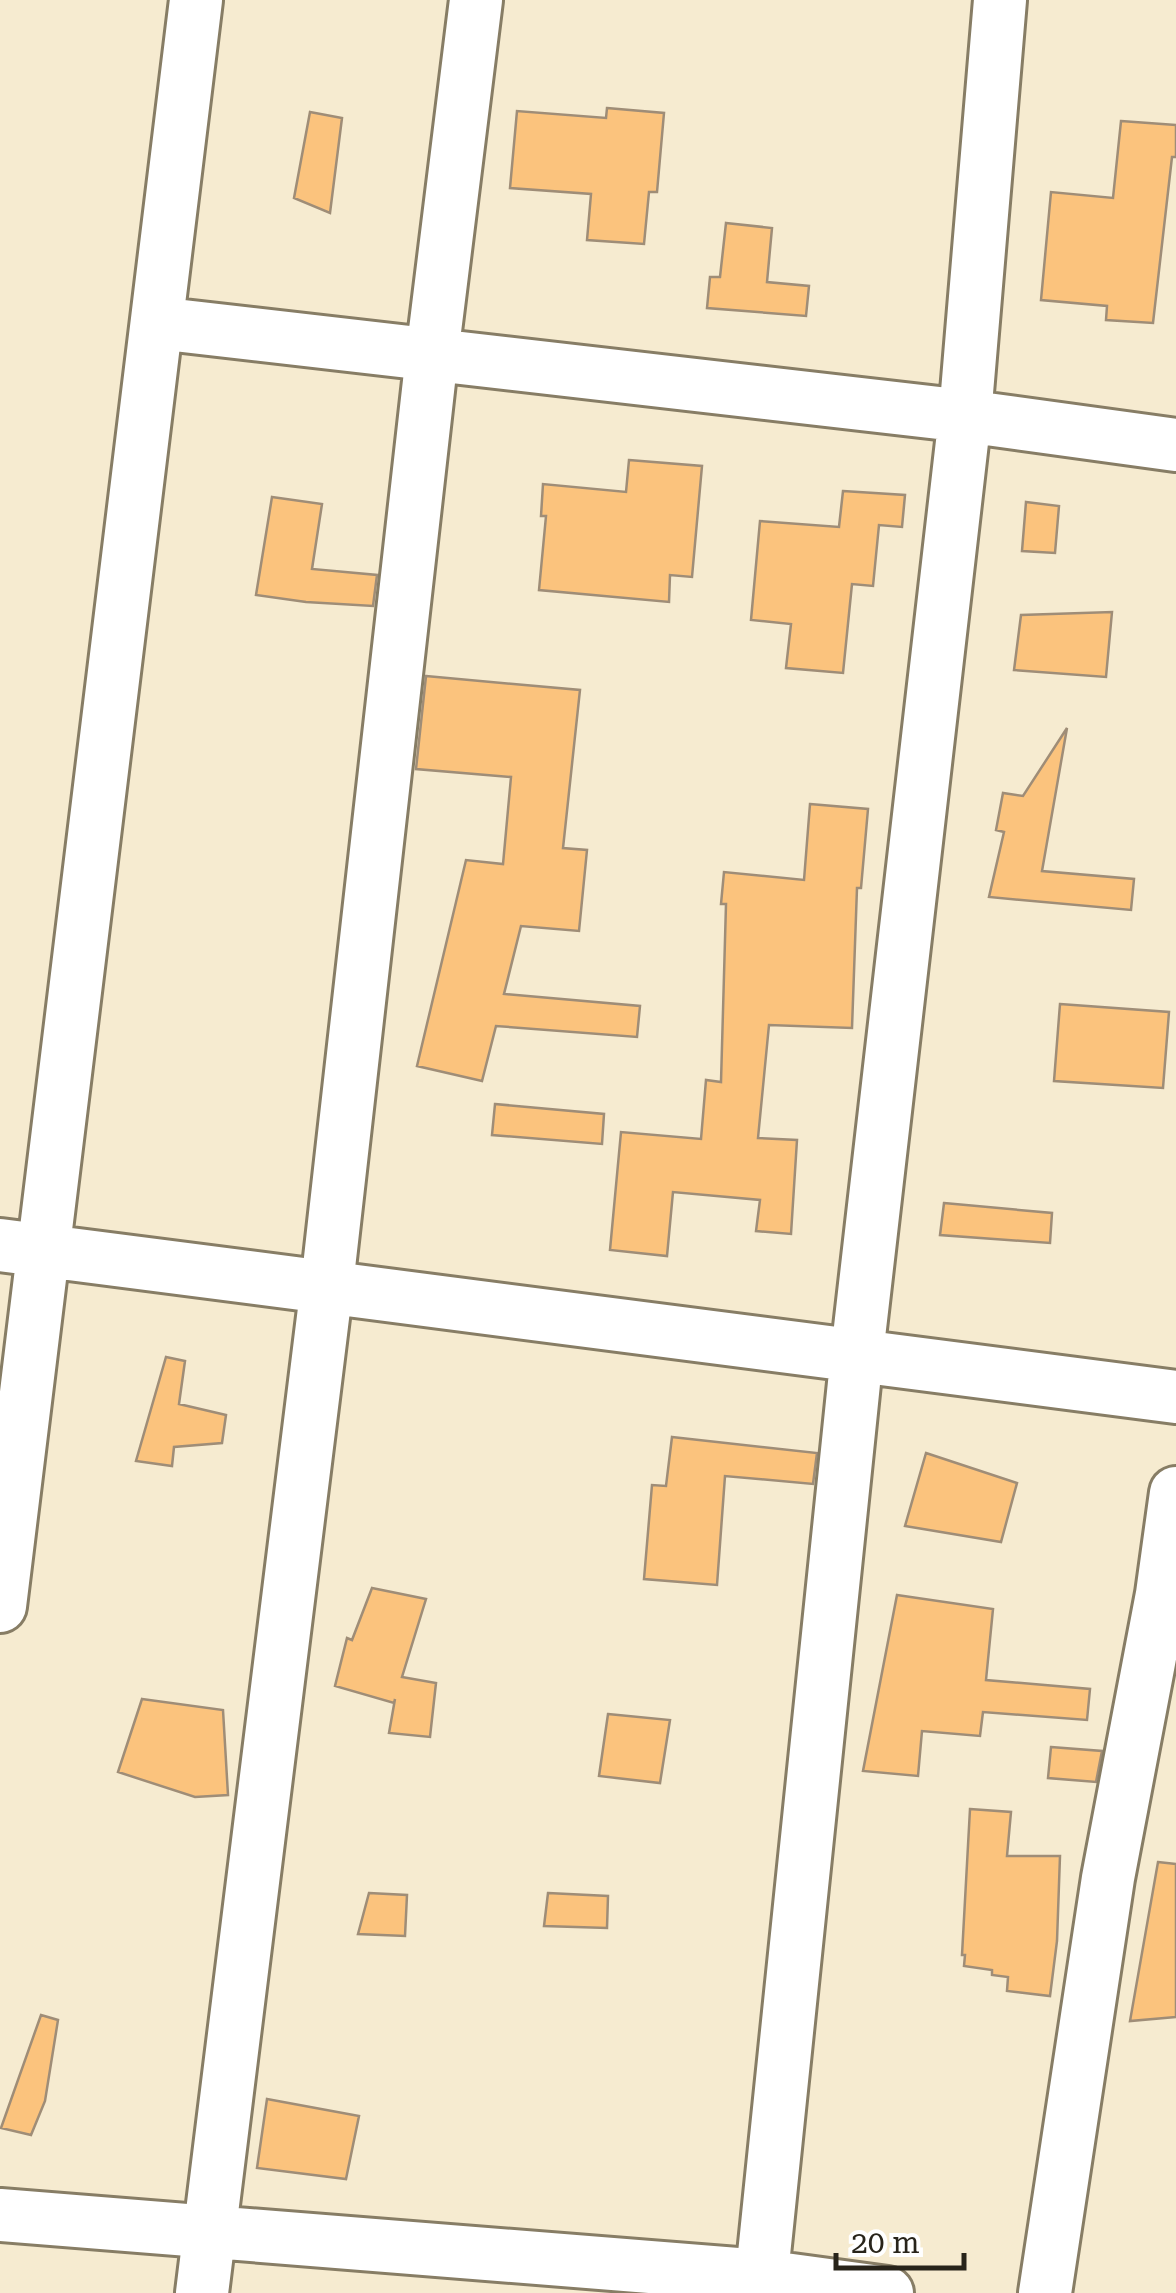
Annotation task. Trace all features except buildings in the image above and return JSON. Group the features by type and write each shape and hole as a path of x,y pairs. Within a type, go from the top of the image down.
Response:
{"street":[{"path":"0,1606 21,1248 157,323 196,0"},
{"path":"202,2293 326,1285 476,0"},
{"path":"761,2285 857,1354 965,416 1000,0"},
{"path":"157,323 965,416 1176,445"},
{"path":"21,1248 1176,1397"},
{"path":"1046,2293 1108,1878 1162,1594 1176,1493"},
{"path":"0,2215 761,2285 887,2293"}]}
